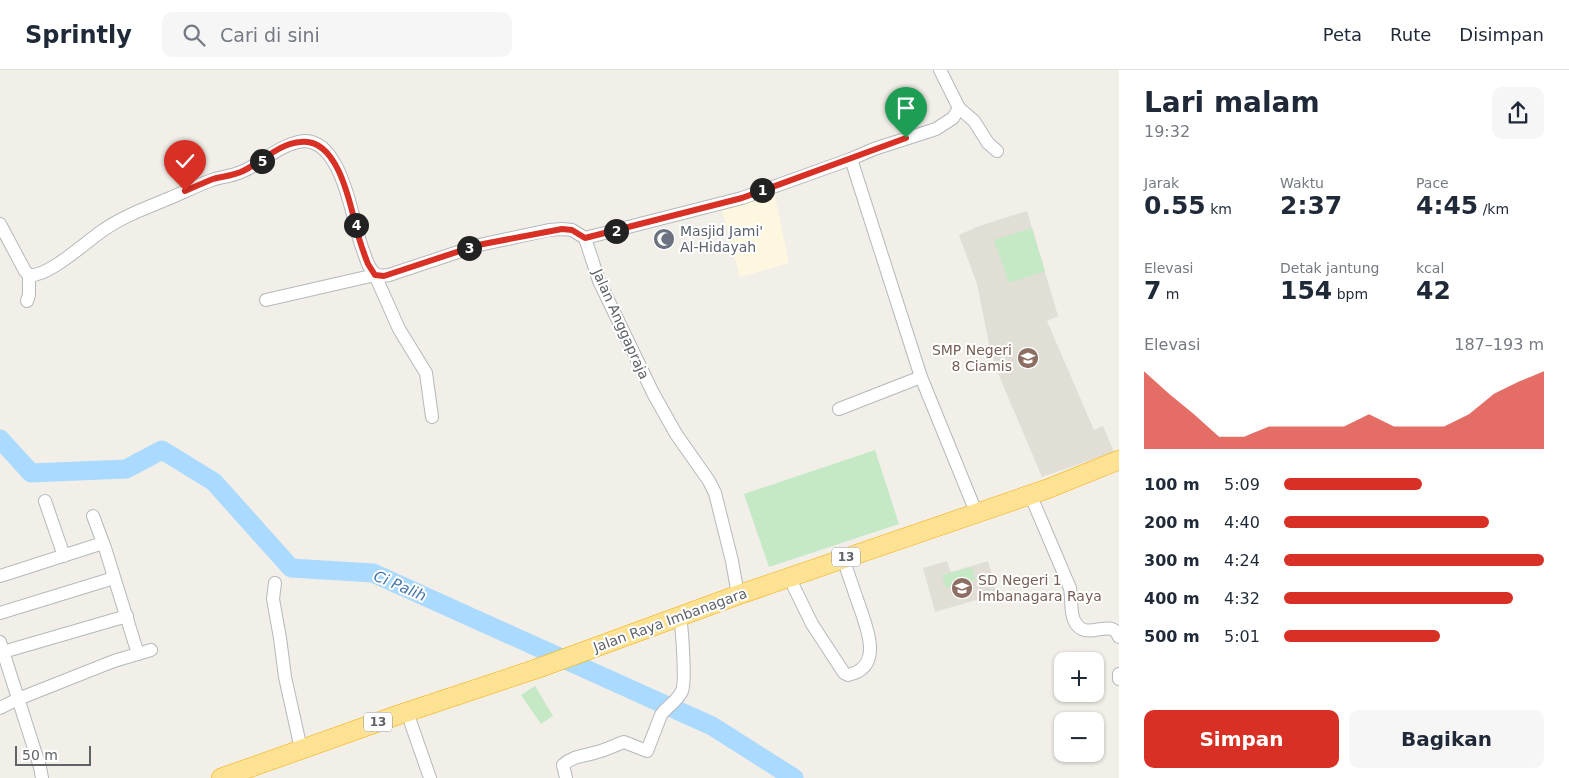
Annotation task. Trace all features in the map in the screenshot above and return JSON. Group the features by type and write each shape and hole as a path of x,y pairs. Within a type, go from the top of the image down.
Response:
{"highway":[{"name":"Jalan Raya Imbanagara","path":"221,778 573,655 738,594 1030,494 1119,460"}],"street":[{"path":"940,70 959,108 974,121 988,143 997,151"},
{"path":"266,300 375,275 389,275 478,245 562,229 572,230 585,238 742,198 874,149 936,129 953,118 959,108"},
{"path":"29,275 46,272 114,223 135,212 213,180 241,172 279,149 299,142 310,142 322,148 330,156 343,181 368,264 375,275 399,328 426,373 432,417"},
{"path":"851,159 921,378 976,512"},
{"path":"0,224 17,257 29,275 29,295 27,300"},
{"name":"Jalan Anggapraja","path":"585,238 599,280 653,393 676,434 709,481 715,493 738,594"},
{"path":"839,409 921,378"},
{"path":"1030,494 1070,588 1074,622 1088,632 1102,628 1112,628 1119,637"},
{"path":"45,501 64,556"},
{"path":"93,516 138,654"},
{"path":"0,576 103,543"},
{"path":"789,577 812,624 844,673 848,675 854,674 864,668 868,661 870,638 843,558"},
{"path":"0,613 114,578"},
{"path":"275,583 273,599 285,677 301,749"},
{"path":"42,778 40,766 2,647 127,616"},
{"path":"566,778 563,765 568,760 599,752 624,742 647,751 664,710 675,701 683,690 680,616"},
{"path":"0,708 114,661 151,650"},
{"path":"1119,674 1119,679"},
{"path":"407,712 430,778"}],"shaded area":[{"path":"774,192 789,263 740,277 722,210"},
{"name":"SMP Negeri 8 Ciamis","path":"1027,211 1058,316 1047,321 1094,430 1103,426 1114,452 1042,477 997,371 989,344 977,284 959,235 979,226"},
{"name":"SD Negeri 1 Imbanagara Raya","path":"947,561 951,572 988,561 997,594 935,612 923,568"}],"green space":[{"path":"1032,228 1045,271 1009,283 994,240"},
{"path":"875,450 899,524 769,567 744,494"},
{"path":"972,567 975,580 946,588 942,575"},
{"path":"535,686 553,716 541,724 521,695"}],"waterway":[{"name":"Ci Palih","path":"0,439 31,473 126,469 162,450 214,482 291,568 373,573 712,726 794,778"}],"place":[{"name":"Masjid Jami' Al-Hidayah","path":"664,239"},
{"name":"SMP Negeri 8 Ciamis","path":"1028,358"},
{"name":"SD Negeri 1 Imbanagara Raya","path":"962,588"}],"route":[{"path":"185,191 241,172 279,149 299,142 310,142 322,148 330,156 337,168 343,181 368,264 375,275 384,276 478,245 549,230 572,230 585,238 707,208 742,198 906,138"}]}
